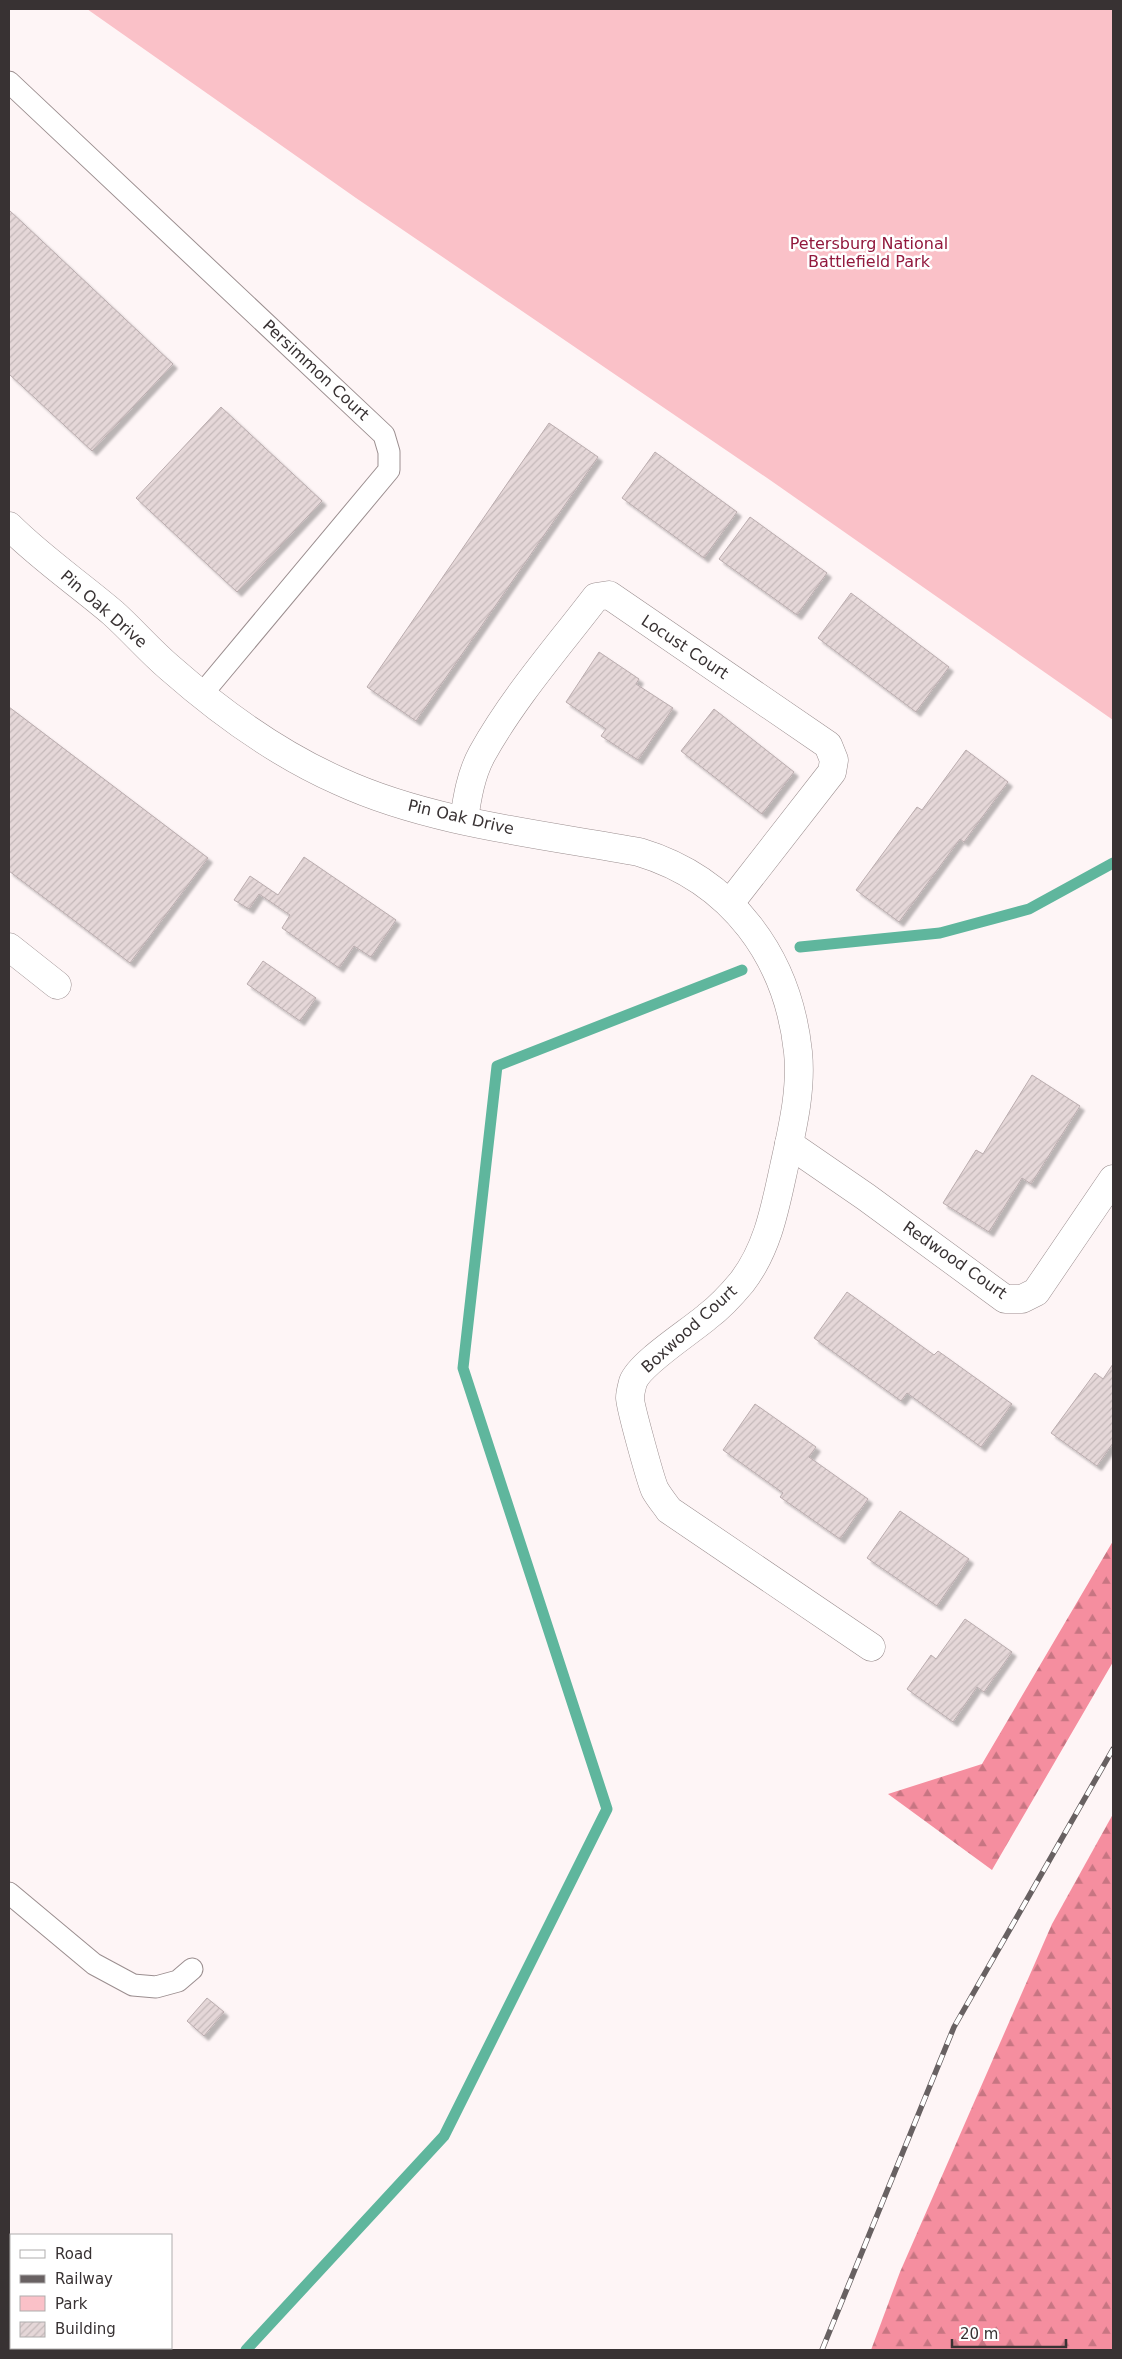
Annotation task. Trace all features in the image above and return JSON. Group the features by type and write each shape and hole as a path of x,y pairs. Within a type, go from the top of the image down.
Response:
{"street":[{"name":"Pin Oak Drive","path":"11,534 113,614 170,668 202,694 279,749 339,782 402,804 464,820 648,854 695,876 730,903 752,928 772,961 790,1006 798,1053 798,1092 789,1144"},
{"name":"Locust Court","path":"464,820 467,795 481,756 516,702 596,597 609,595 828,745 834,760 832,772 730,903"},
{"path":"9,947 57,985"},
{"name":"Redwood Court","path":"789,1144 866,1197 1005,1298 1022,1299 1036,1292 1113,1179"},
{"name":"Boxwood Court","path":"789,1144 773,1220 766,1242 742,1282 709,1316 643,1368 634,1380 630,1398 655,1489 669,1510 871,1647"}],"lane":[{"name":"Persimmon Court","path":"9,82 384,435 389,452 389,470 202,694"},
{"path":"9,1892 94,1964 133,1985 156,1987 178,1981 192,1968"}],"green space":[{"name":"Petersburg National Battlefield Park","path":"87,9 1113,9 1113,720 770,480 356,198"},
{"path":"1113,1541 1113,1662 992,1870 888,1794 982,1764"},
{"path":"1113,1814 1113,2350 871,2350 900,2272 1052,1924"}],"building":[{"path":"9,210 173,364 92,451 9,374"},
{"path":"221,407 322,501 237,592 136,498"},
{"path":"549,423 598,457 416,721 367,687"},
{"path":"655,452 737,512 704,558 622,498"},
{"path":"750,517 827,573 797,615 719,559"},
{"path":"851,593 949,667 916,712 818,638"},
{"path":"599,652 639,679 636,684 673,708 638,760 601,736 606,729 566,702"},
{"path":"9,707 208,858 130,963 9,871"},
{"path":"714,709 794,772 762,814 681,751"},
{"path":"966,750 1008,782 964,842 960,839 899,922 856,890 917,807 922,810"},
{"path":"304,857 396,920 371,957 354,946 339,968 282,928 290,915 259,894 249,909 234,900 250,876 278,895"},
{"path":"263,961 316,998 300,1021 247,984"},
{"path":"1032,1075 1080,1106 1031,1184 1022,1178 989,1232 943,1203 976,1150 983,1154"},
{"path":"847,1292 934,1355 938,1351 1012,1404 981,1447 907,1393 901,1401 814,1338"},
{"path":"1113,1364 1113,1443 1097,1466 1051,1433 1095,1373 1103,1379"},
{"path":"755,1404 816,1447 809,1457 868,1499 840,1539 780,1497 783,1493 723,1450"},
{"path":"900,1511 969,1559 937,1606 867,1558"},
{"path":"965,1619 1012,1652 984,1692 977,1687 953,1722 907,1689 931,1655 936,1659"},
{"path":"207,1998 224,2012 204,2036 187,2021"}],"waterway":[{"path":"800,947 940,933 1029,909 1113,863"},
{"path":"246,2350 444,2136 607,1809 463,1368 497,1066 742,970"}],"railway":[{"path":"822,2350 954,2027 1113,1749"}]}
